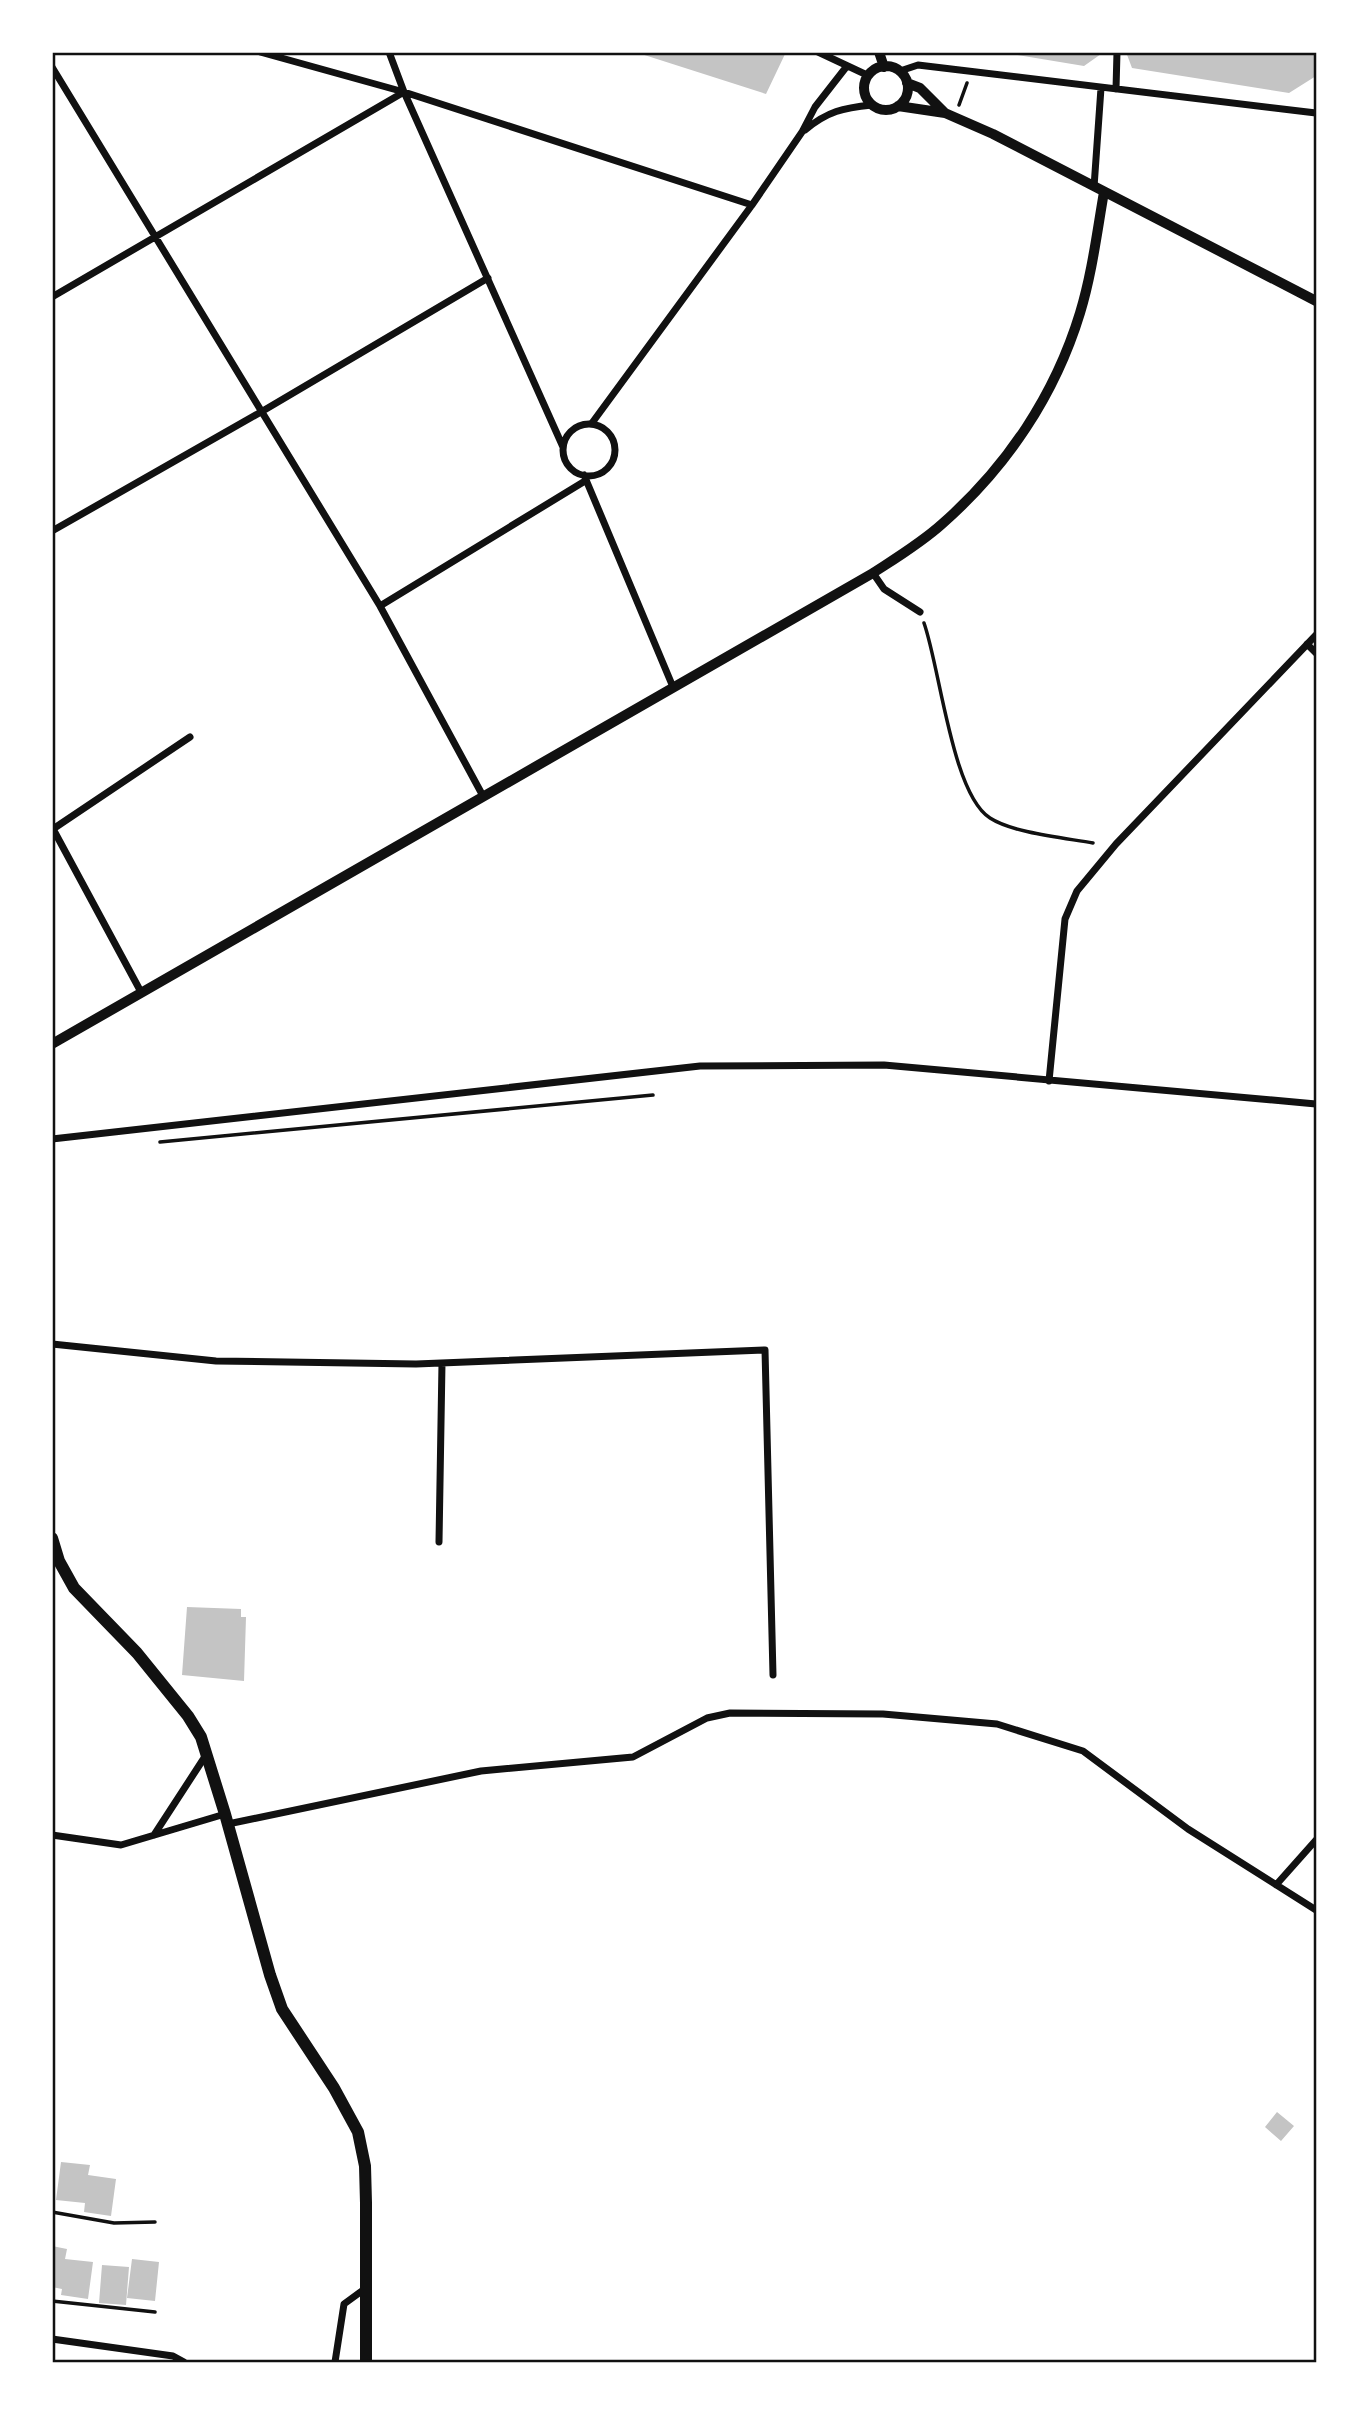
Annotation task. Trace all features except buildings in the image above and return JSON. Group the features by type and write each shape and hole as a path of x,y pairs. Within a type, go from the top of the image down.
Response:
{"main road":[{"path":"52,1538 59,1561 74,1588 137,1653 201,1737 282,2009 334,2088 358,2133 365,2166 366,2362"}],"street":[{"path":"260,52 404,92 752,205"},
{"path":"389,52 404,92 563,447 565,461 584,478 673,687"},
{"path":"818,52 867,75"},
{"path":"879,52 884,66"},
{"path":"1116,89 1117,52"},
{"path":"900,71 918,65 1317,113"},
{"path":"592,423 752,205 802,132 815,107 847,66"},
{"path":"908,83 907,93 898,106 890,110 872,105 865,96 867,75 875,68 889,66 900,71 908,83 920,88 950,115 1317,300"},
{"path":"52,67 380,606 483,796"},
{"path":"52,1044 873,573 941,526 1001,464 1031,422 1064,358 1081,311 1099,190 1101,88"},
{"path":"52,297 404,92"},
{"path":"802,132 823,115 847,107 872,105"},
{"path":"898,106 950,115"},
{"path":"52,531 488,278"},
{"path":"380,606 584,478 602,473 613,462 615,453 610,433 592,423 579,425 571,430 563,447"},
{"path":"873,573 884,589 920,612"},
{"path":"1049,1080 1065,919 1077,891 1116,844 1317,635"},
{"path":"1307,644 1317,653"},
{"path":"141,992 53,828 190,737"},
{"path":"54,1139 700,1066 884,1065 1317,1104"},
{"path":"52,1344 216,1361 442,1363 765,1350 773,1675"},
{"path":"439,1542 442,1363"},
{"path":"52,1835 121,1845 227,1819 481,1771 633,1757 707,1718 730,1713 883,1714 998,1724 1083,1751 1188,1829 1317,1910"},
{"path":"154,1835 207,1755"},
{"path":"1276,1885 1317,1840"},
{"path":"335,2362 344,2304 366,2287"},
{"path":"52,2339 173,2356 184,2362"}],"path":[{"path":"950,115 971,72"},
{"path":"920,612 926,626 960,768 967,792 976,805 999,823 1093,844"},
{"path":"150,1143 653,1095"},
{"path":"52,2212 114,2223 155,2222"},
{"path":"52,2301 155,2312"}]}
